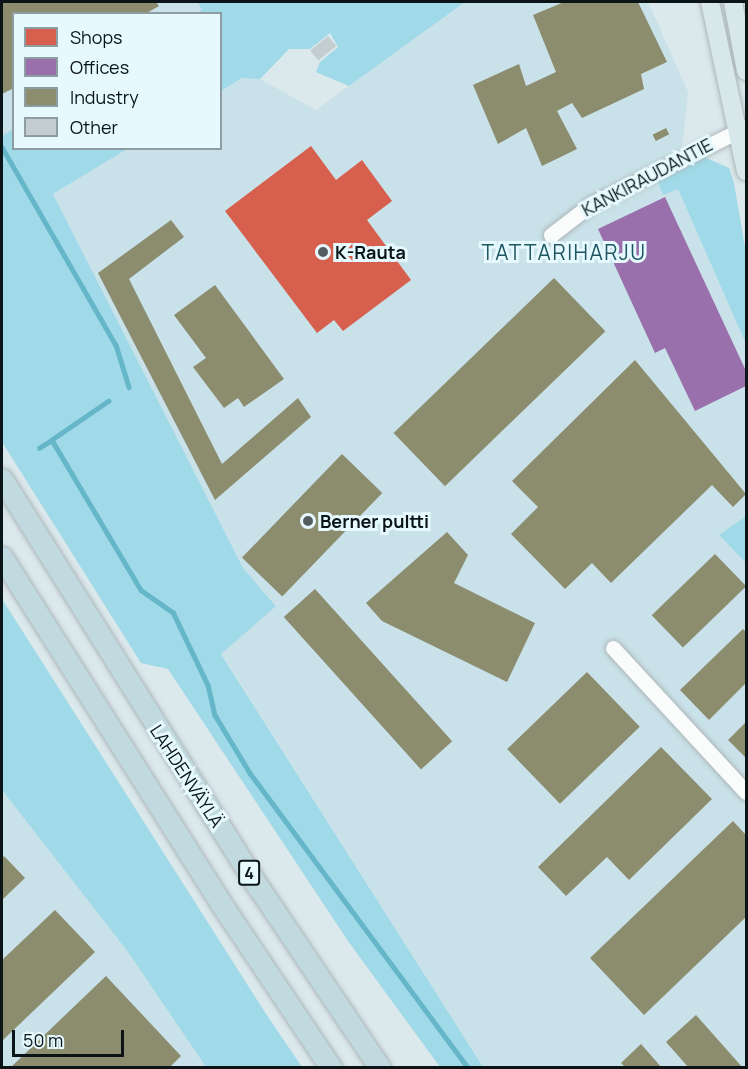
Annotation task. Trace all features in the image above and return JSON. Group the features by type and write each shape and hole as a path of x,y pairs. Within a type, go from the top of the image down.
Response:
{"highway":[{"name":"LAHDENVÄYLÄ","path":"2,479 122,675 259,888 380,1068"},
{"name":"4","path":"2,557 88,697 331,1068"}],"main road":[{"path":"710,2 742,128 747,171"},
{"path":"733,2 747,71"}],"street":[{"name":"KANKIRAUDANTIE","path":"551,235 590,204 742,128"},
{"path":"613,648 747,792"}],"shaded area":[{"path":"2,2 198,2 202,10 200,12 12,12 12,130 2,136"},
{"path":"198,2 465,2 349,86 316,72 320,62 338,47 330,33 310,49 289,49 260,79 242,78 222,90 222,12 199,12 202,10"},
{"path":"465,2 648,2 688,92 678,189 746,344 746,516 719,535 746,563 746,1067 483,1067 221,653 276,605 243,568 53,194 125,150 222,150 222,90 242,78 260,79 316,110"},
{"path":"12,130 12,150 125,150 53,194 243,568 276,606 221,654 483,1067 440,1067 348,941 168,669 141,663 2,442 2,136"},
{"path":"704,157 729,168 734,183 746,253 746,344 678,189 663,195 657,179"},
{"path":"746,516 746,563 719,535"},
{"path":"2,599 302,1067 206,1067 128,952 2,790"},
{"path":"2,790 128,952 206,1067 2,1067"}],"building: Shops":[{"name":"K-Rauta","path":"311,146 336,180 362,160 392,201 367,220 411,280 343,331 334,320 317,333 225,211"}],"building: Offices":[{"path":"665,197 746,371 746,386 695,411 665,348 655,353 598,229"}],"building: Industry":[{"path":"2,2 156,2 159,6 148,12 12,12 12,89 2,94"},
{"path":"564,2 638,2 667,62 641,74 644,89 582,118 572,103 557,111 577,149 542,166 526,128 498,144 473,85 519,64 526,86 556,72 533,15"},
{"path":"666,128 669,134 656,141 653,135"},
{"path":"171,220 184,237 129,279 222,464 298,398 311,417 215,500 98,273"},
{"path":"554,278 605,331 445,486 394,433"},
{"path":"215,285 284,379 244,407 238,398 224,408 193,367 206,358 174,315"},
{"path":"635,360 746,494 733,507 712,485 611,583 592,563 565,589 511,534 538,507 512,481"},
{"name":"Berner pultti","path":"342,454 382,493 282,596 242,558"},
{"path":"447,532 468,555 454,583 535,623 507,682 382,621 366,603"},
{"path":"715,554 746,587 683,648 652,615"},
{"path":"315,589 452,741 421,769 284,617"},
{"path":"743,629 746,632 746,683 709,720 680,690"},
{"path":"587,672 640,727 560,804 507,749"},
{"path":"746,722 746,758 728,740"},
{"path":"661,747 712,799 629,880 607,857 566,896 538,867"},
{"path":"733,821 746,835 746,917 644,1015 590,958"},
{"path":"4,856 25,878 2,900 2,859"},
{"path":"55,910 95,952 2,1041 2,960"},
{"path":"106,976 181,1056 169,1068 10,1068"},
{"path":"696,1015 743,1068 689,1068 666,1042"},
{"path":"641,1044 662,1068 626,1068 621,1063"}],"building: Other":[{"path":"328,36 336,46 318,61 310,50"}],"waterway":[{"path":"2,147 116,345 129,387"},
{"path":"109,401 52,440 141,590 173,612 208,685 215,715 250,773 468,1068"},
{"path":"39,448 52,440"}],"place":[{"name":"K-Rauta","path":"323,252"},
{"name":"Berner pultti","path":"308,521"}],"district":[{"name":"TATTARIHARJU","path":"564,252"}]}
